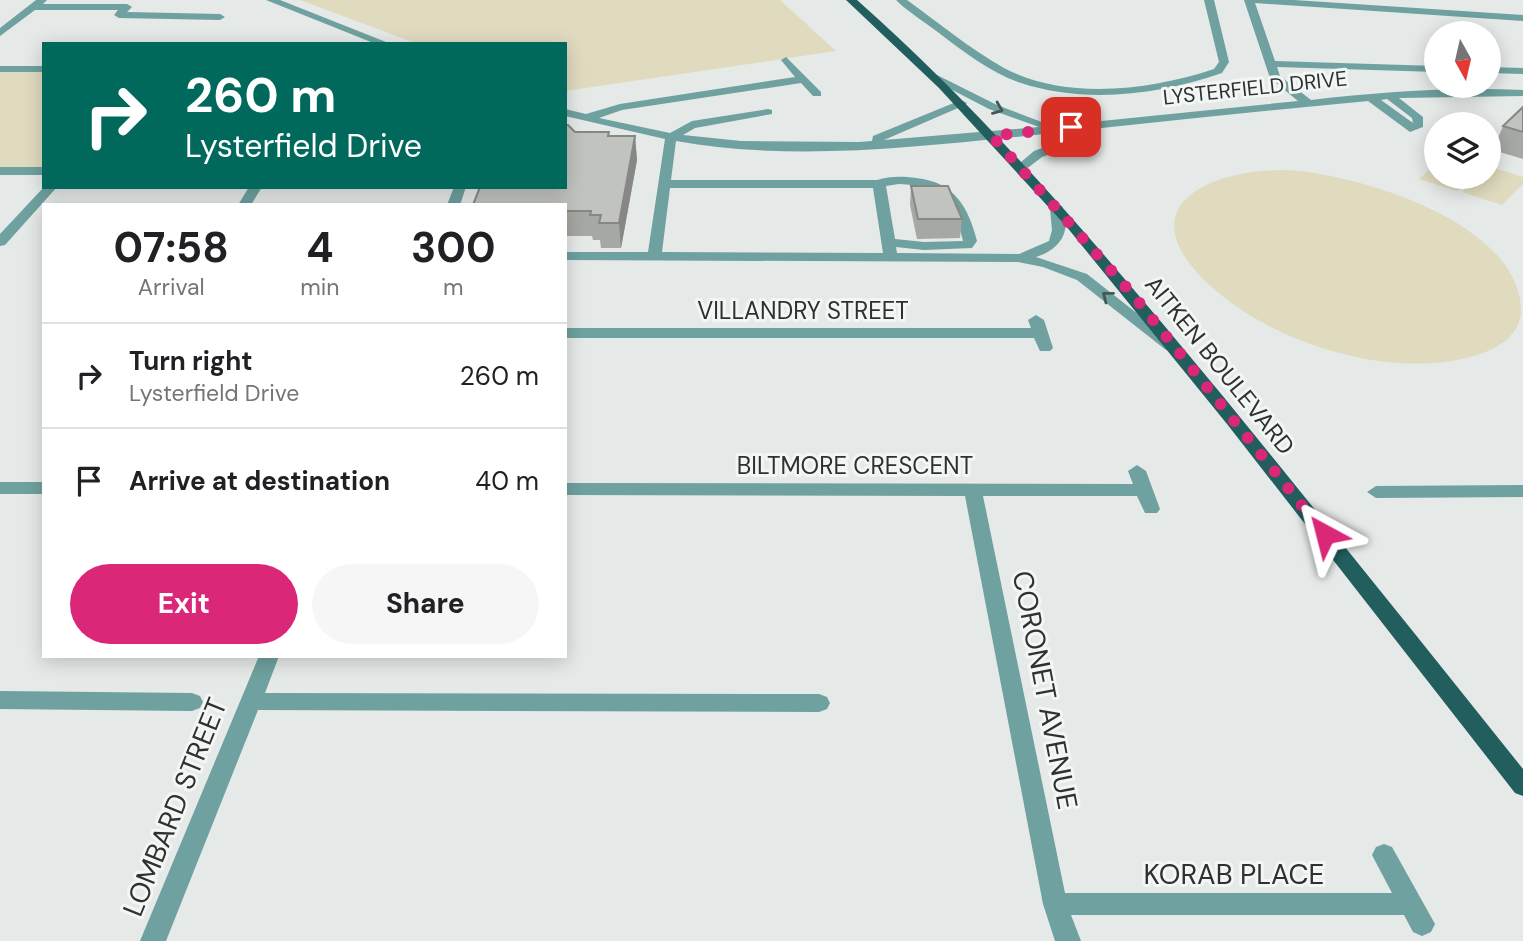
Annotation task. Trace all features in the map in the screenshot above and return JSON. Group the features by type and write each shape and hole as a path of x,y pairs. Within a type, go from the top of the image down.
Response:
{"main road":[{"name":"AITKEN BOULEVARD","path":"851,0 937,78 1057,209 1180,354 1523,786"}],"street":[{"path":"271,0 381,42"},
{"path":"901,0 1002,72 1059,88 1102,90 1172,83 1218,71 1224,62 1209,0"},
{"path":"1308,103 1275,78 1249,0 1523,18"},
{"path":"1,32 38,3 132,4"},
{"path":"132,4 119,15 220,17"},
{"path":"786,60 817,94"},
{"path":"1269,64 1424,69"},
{"path":"0,69 42,69"},
{"path":"1502,70 1523,71"},
{"path":"937,78 993,107 1033,123 1071,127"},
{"path":"584,118 620,107 803,79"},
{"name":"LYSTERFIELD DRIVE","path":"836,148 992,136 1368,95 1442,91 1523,93"},
{"path":"1368,95 1410,128 1419,125 1415,115 1387,94"},
{"path":"567,113 671,137 764,147 836,148 873,140 961,103"},
{"path":"671,137 692,125 768,112"},
{"path":"1021,167 1038,154 1060,143 1100,130 1161,118"},
{"path":"654,257 671,137"},
{"path":"0,171 42,171"},
{"path":"664,184 878,184 889,180 910,181 957,201 970,241 967,245 924,246 889,242"},
{"path":"878,184 891,257"},
{"path":"0,242 49,189"},
{"path":"1018,258 1048,250 1056,243 1059,232 1057,209"},
{"path":"567,256 1018,258 1045,263 1082,277 1180,354"},
{"name":"VILLANDRY STREET","path":"567,333 1041,334"},
{"path":"1137,471 1151,509"},
{"path":"0,488 42,488"},
{"name":"BILTMORE CRESCENT","path":"567,489 1144,490"},
{"name":"CORONET AVENUE","path":"973,489 1055,904 1068,941"},
{"path":"1376,492 1523,491"},
{"name":"LOMBARD STREET","path":"153,941 268,658"},
{"path":"0,700 192,702"},
{"path":"251,701 819,703"},
{"name":"KORAB PLACE","path":"1055,904 1417,914 1384,855"},
{"name":"CORONET AVENUE","path":"1053,941 1055,904"}],"shaded area":[{"path":"300,0 780,0 836,51 567,91 567,42 413,42"},
{"path":"0,70 42,71 42,167 0,167"},
{"path":"1285,170 1315,173 1389,192 1428,208 1463,227 1492,250 1513,277 1521,308 1518,325 1508,339 1477,355 1445,362 1411,364 1339,353 1270,327 1240,309 1214,289 1188,262 1176,238 1175,218 1185,201 1202,187 1254,172"},
{"path":"1501,170 1523,177 1523,184 1502,205 1462,192 1465,189 1501,189"}],"building":[{"path":"1523,107 1523,132 1503,126"},
{"path":"567,125 575,132 609,132 608,136 635,136 619,223 599,223 601,215 590,215 591,211 567,211 567,203 474,203 479,189 567,189"},
{"path":"911,186 948,186 962,219 918,219"}],"route":[{"path":"1071,127 992,136 1133,295 1325,534"}]}
